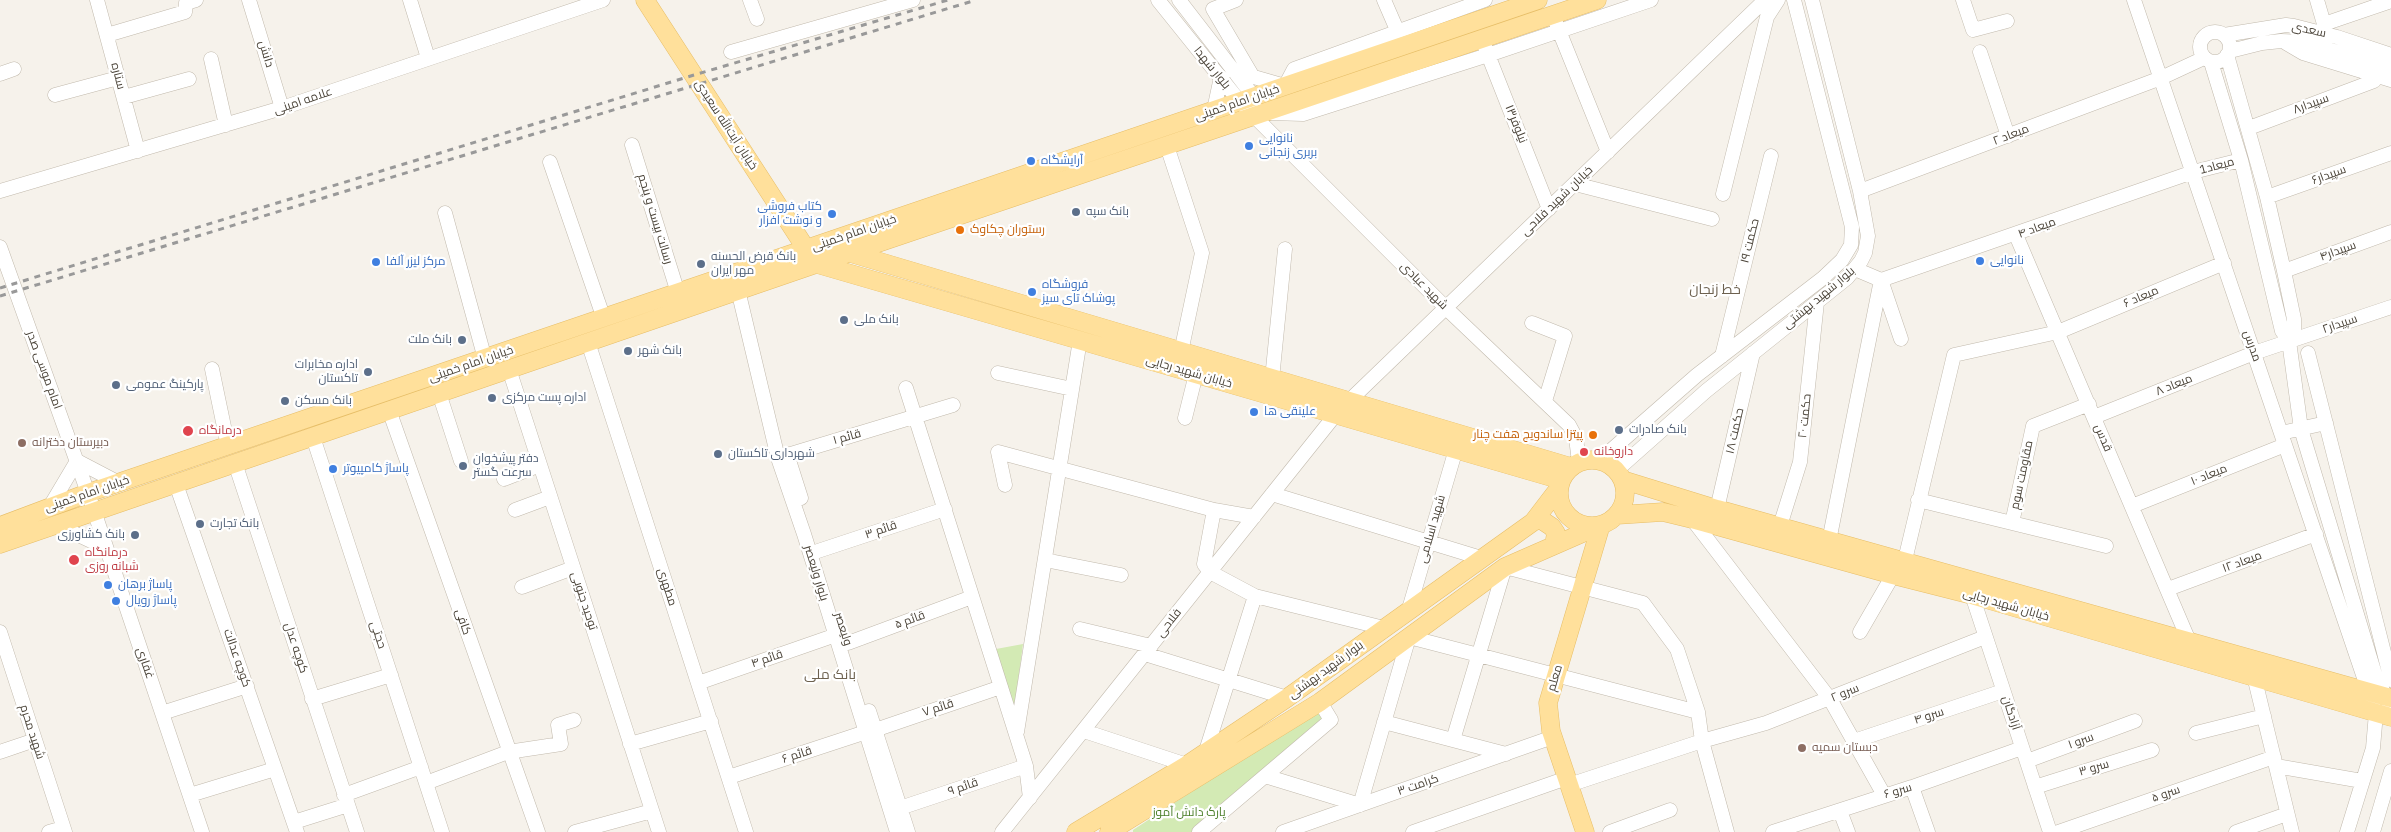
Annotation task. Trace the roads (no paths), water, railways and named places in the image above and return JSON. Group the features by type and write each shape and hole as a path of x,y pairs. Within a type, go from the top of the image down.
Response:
{"main road":[{"name":"خیابان آیت‌الله سعیدی","path":"645,0 811,257"},
{"name":"خیابان امام خمینی","path":"0,544 738,290 811,257 831,241 1538,0"},
{"name":"خیابان امام خمینی","path":"0,526 88,493 678,293 811,257 850,254 1260,115 1485,47 1556,23 1597,0"},
{"path":"1042,169 1046,187"},
{"path":"994,186 1000,203"},
{"name":"خیابان امام خمینی","path":"893,239 886,247 886,258 889,263 897,268"},
{"name":"خیابان شهید رجایی","path":"831,241 850,254 1349,401 1567,474"},
{"name":"خیابان شهید رجایی","path":"811,257 1080,340 1456,449 1567,474"},
{"path":"1589,459 1600,460 1620,475 1625,498 1617,515 1601,525 1590,526 1580,524 1570,518 1563,509 1559,499 1567,474 1589,459"},
{"name":"بلوار شهید بهشتی","path":"1076,832 1187,766 1288,698 1409,609 1533,522 1567,474"},
{"name":"خیابان شهید رجایی","path":"1620,475 1717,509 1905,560 1974,588 2254,676 2384,704"},
{"name":"خیابان شهید رجایی","path":"1617,515 1663,512 1893,575 1974,588 2189,641 2384,704"},
{"path":"1533,522 1540,519 1552,527 1556,533 1554,545"},
{"name":"بلوار شهید بهشتی","path":"1117,830 1320,702 1505,567 1601,525"},
{"name":"معلم","path":"1586,832 1553,738 1548,703 1601,525"}],"street":[{"path":"107,34 185,12 186,3 196,0"},
{"name":"دانش","path":"249,0 282,108"},
{"path":"410,0 428,58"},
{"name":"علامه امینی","path":"0,191 138,152 282,108 603,0"},
{"path":"750,0 757,18"},
{"path":"730,52 913,0"},
{"name":"بلوار شهدا","path":"1158,0 1220,78 1247,99"},
{"name":"بلوار شهدا","path":"1179,0 1233,71 1247,99"},
{"path":"1236,0 1213,9 1253,77"},
{"path":"1384,0 1397,30"},
{"path":"1233,71 1285,86 1294,69 1464,3 1485,0"},
{"path":"1608,152 1556,23 1651,0"},
{"name":"خیابان شهید فلاحی","path":"1349,401 1765,0"},
{"path":"1723,194 1767,17 1778,0"},
{"name":"بلوار شهید بهشتی","path":"1600,460 1697,375 1823,278 1842,260 1851,245 1852,227 1794,0"},
{"name":"بلوار شهید بهشتی","path":"1620,475 1706,391 1855,269 1865,253 1868,236 1860,191 1812,0"},
{"path":"1963,0 1974,30 2007,21"},
{"name":"مدرس","path":"2134,0 2341,608 2384,704"},
{"path":"2317,0 2324,24 2391,1"},
{"name":"ستاره","path":"101,1 107,34 138,152"},
{"name":"سعدی","path":"2224,35 2286,25 2337,36 2391,55"},
{"path":"2289,341 2294,330 2294,319 2267,197 2228,53 2229,43 2224,35 2215,32 2206,34 2201,41 2200,50 2208,60 2241,160 2282,331 2289,341 2302,429 2384,704 2373,748 2347,832"},
{"name":"سعدی","path":"2228,53 2281,40 2320,46 2391,68"},
{"name":"سعدی","path":"2281,40 2303,53 2391,80"},
{"name":"نیلوفر۱۳","path":"1485,47 1549,209"},
{"path":"1980,52 2008,136"},
{"path":"2161,78 2208,60 2219,62 2228,53"},
{"path":"211,59 226,125"},
{"path":"0,74 14,69"},
{"path":"55,95 118,78"},
{"path":"1214,110 1220,78"},
{"name":"میعاد ۲","path":"1860,191 2161,78"},
{"path":"124,97 189,79"},
{"name":"سپیدار۸","path":"2249,128 2374,81"},
{"path":"1247,99 1260,115"},
{"name":"شهید عبادی","path":"1260,115 1446,308 1569,425 1576,438 1567,474"},
{"name":"رسالت بیست و پنجم","path":"632,145 678,293"},
{"path":"1167,146 1202,253 1181,352"},
{"name":"سپیدار۶","path":"2267,197 2391,153"},
{"name":"حکمت ۱۹","path":"1722,356 1771,156"},
{"name":"میعاد1","path":"2193,172 2241,160"},
{"path":"550,162 604,319"},
{"name":"میعاد ۴","path":"1881,280 2016,235 2193,172"},
{"path":"1575,184 1712,219"},
{"path":"445,213 485,359"},
{"name":"سپیدار۴","path":"2284,271 2391,232"},
{"name":"قدس","path":"2016,235 2189,641"},
{"name":"امام موسی صدر","path":"0,247 88,493"},
{"path":"1272,379 1285,249"},
{"name":"میعاد ۶","path":"1918,500 1954,355 2058,332 2224,263"},
{"path":"1855,269 1881,280 1901,339"},
{"path":"1829,540 1881,280"},
{"name":"ولیعصر","path":"738,290 782,456 818,551 848,643 871,731 900,808 897,831"},
{"name":"حکمت ۲۰","path":"1780,526 1800,462 1817,302"},
{"name":"سپیدار۲","path":"2254,353 2390,310"},
{"path":"1532,323 1565,336 1545,401"},
{"path":"1016,736 1080,340"},
{"name":"مطهری","path":"588,342 746,832"},
{"path":"2308,352 2391,680"},
{"name":"حکمت ۱۸","path":"1717,509 1752,353"},
{"name":"میعاد ۸","path":"2091,410 2254,353"},
{"path":"212,369 228,446"},
{"name":"توحید جنوبی","path":"509,369 658,832"},
{"path":"998,373 1072,389"},
{"path":"1185,418 1196,374"},
{"path":"1697,375 1706,391"},
{"path":"906,388 1026,766 1030,798"},
{"path":"439,393 461,461"},
{"name":"قائم ۱","path":"782,456 916,418 953,405"},
{"name":"کافی","path":"390,410 508,752 538,832"},
{"name":"مقاومت سوم","path":"2012,523 2033,426 2091,410"},
{"name":"فلاحی","path":"1002,832 1336,414"},
{"name":"میعاد ۱۰","path":"2132,506 2302,429 2326,423"},
{"name":"حجتی","path":"313,437 442,832"},
{"name":"شهید اسلامی","path":"1409,609 1456,449"},
{"path":"1006,485 998,452 1214,510 1254,517"},
{"name":"بلوار ولیعصر","path":"782,456 836,635 871,731 897,831"},
{"path":"49,508 77,461 119,483"},
{"name":"کوچه عدل","path":"235,464 356,832"},
{"path":"504,479 540,465"},
{"name":"کوچه عدالت","path":"176,484 296,827"},
{"name":"غفاری","path":"88,493 202,832"},
{"path":"1272,494 1481,558"},
{"path":"514,510 550,497"},
{"path":"1905,560 1918,500 2106,546"},
{"name":"قائم ۳","path":"818,551 945,509"},
{"path":"1214,510 1204,564 1210,572 1255,596 1384,628"},
{"path":"1692,519 1830,699 1884,795"},
{"path":"57,525 106,548"},
{"name":"میعاد ۱۲","path":"2168,589 2316,534"},
{"path":"1045,560 1122,574"},
{"path":"1453,740 1505,567 1643,602 1677,650 1698,712 1702,740 1728,832"},
{"path":"522,588 574,568"},
{"path":"1860,632 1893,575"},
{"name":"آزادگان","path":"1974,588 1985,637 2050,832"},
{"path":"1205,754 1255,596"},
{"name":"قائم ۵","path":"848,643 972,597"},
{"path":"2341,608 2370,599"},
{"path":"1080,628 1148,650 1229,680 1288,698"},
{"name":"شهید محرم","path":"0,632 3,650 64,830"},
{"name":"قائم ۴","path":"698,683 836,635"},
{"path":"1265,776 1360,805 1409,637 1698,712"},
{"name":"سرو ۲","path":"1413,832 1702,740 1766,723 1985,637"},
{"path":"312,698 391,675"},
{"path":"2254,676 2292,832"},
{"path":"162,713 246,686"},
{"name":"قائم ۷","path":"871,731 1001,687"},
{"name":"سرو ۴","path":"1854,741 2003,691"},
{"path":"1199,832 1330,720 1320,702"},
{"path":"2196,733 2264,716"},
{"path":"426,783 508,752 561,744 558,725 574,720"},
{"path":"630,744 711,721"},
{"path":"1384,722 1506,754"},
{"name":"سرو ۱","path":"2025,754 2134,722"},
{"name":"قائم ۶","path":"729,777 871,731"},
{"path":"1084,731 1187,766"},
{"name":"کرامت ۳","path":"1283,832 1553,738"},
{"path":"0,752 35,740"},
{"name":"سرو ۳","path":"2035,787 2152,750"},
{"name":"سرو ۶","path":"1773,832 1884,795 2025,754"},
{"path":"2275,761 2362,781"},
{"name":"سرو ۵","path":"2058,832 2275,761"},
{"name":"قائم ۹","path":"900,808 1026,766"},
{"path":"296,827 346,800 421,767"},
{"path":"190,795 275,769"},
{"path":"2373,832 2391,771"},
{"path":"1912,787 1928,832"},
{"path":"1610,832 1670,810"},
{"path":"574,832 652,811"},
{"path":"1840,811 1848,832"},
{"path":"2236,832 2287,814"},
{"path":"48,832 64,830"}],"railway":[{"path":"0,288 694,75 948,0"},
{"path":"0,296 976,0"}],"place":[{"name":"نانوایی بربری زنجانی","path":"1249,146"},
{"name":"آرایشگاه","path":"1031,161"},
{"name":"بانک سپه","path":"1076,212"},
{"name":"کتاب فروشی و نوشت افزار","path":"832,214"},
{"name":"رستوران چکاوک","path":"960,230"},
{"name":"نانوایی","path":"1980,261"},
{"name":"مرکز لیزر آلفا","path":"376,262"},
{"name":"بانک قرض الحسنه مهر ایران","path":"701,264"},
{"name":"فروشگاه پوشاک تای سیز","path":"1032,292"},
{"name":"بانک ملی","path":"844,320"},
{"name":"بانک ملت","path":"462,340"},
{"name":"بانک شهر","path":"628,351"},
{"name":"اداره مخابرات تاکستان","path":"368,372"},
{"name":"پارکینگ عمومی","path":"116,385"},
{"name":"اداره پست مرکزی","path":"492,398"},
{"name":"بانک مسکن","path":"285,401"},
{"name":"علینقی ها","path":"1254,412"},
{"name":"بانک صادرات","path":"1619,430"},
{"name":"درمانگاه","path":"188,431"},
{"name":"پیتزا ساندویچ هفت چنار","path":"1593,435"},
{"name":"دبیرستان دخترانه","path":"22,443"},
{"name":"داروخانه","path":"1584,452"},
{"name":"شهرداری تاکستان","path":"718,454"},
{"name":"دفتر پیشخوان سرعت گستر","path":"463,466"},
{"name":"پاساژ کامپیوتر","path":"333,469"},
{"name":"بانک تجارت","path":"200,524"},
{"name":"بانک کشاورزی","path":"135,535"},
{"name":"درمانگاه شبانه روزی","path":"74,560"},
{"name":"پاساژ برهان","path":"108,585"},
{"name":"پاساژ رویال","path":"116,601"},
{"name":"دبستان سمیه","path":"1802,748"}],"district":[{"name":"خط زنجان","path":"1715,290"},
{"name":"بانک ملی","path":"830,675"}],"park label":[{"name":"پارک دانش آموز","path":"1189,813"}]}
